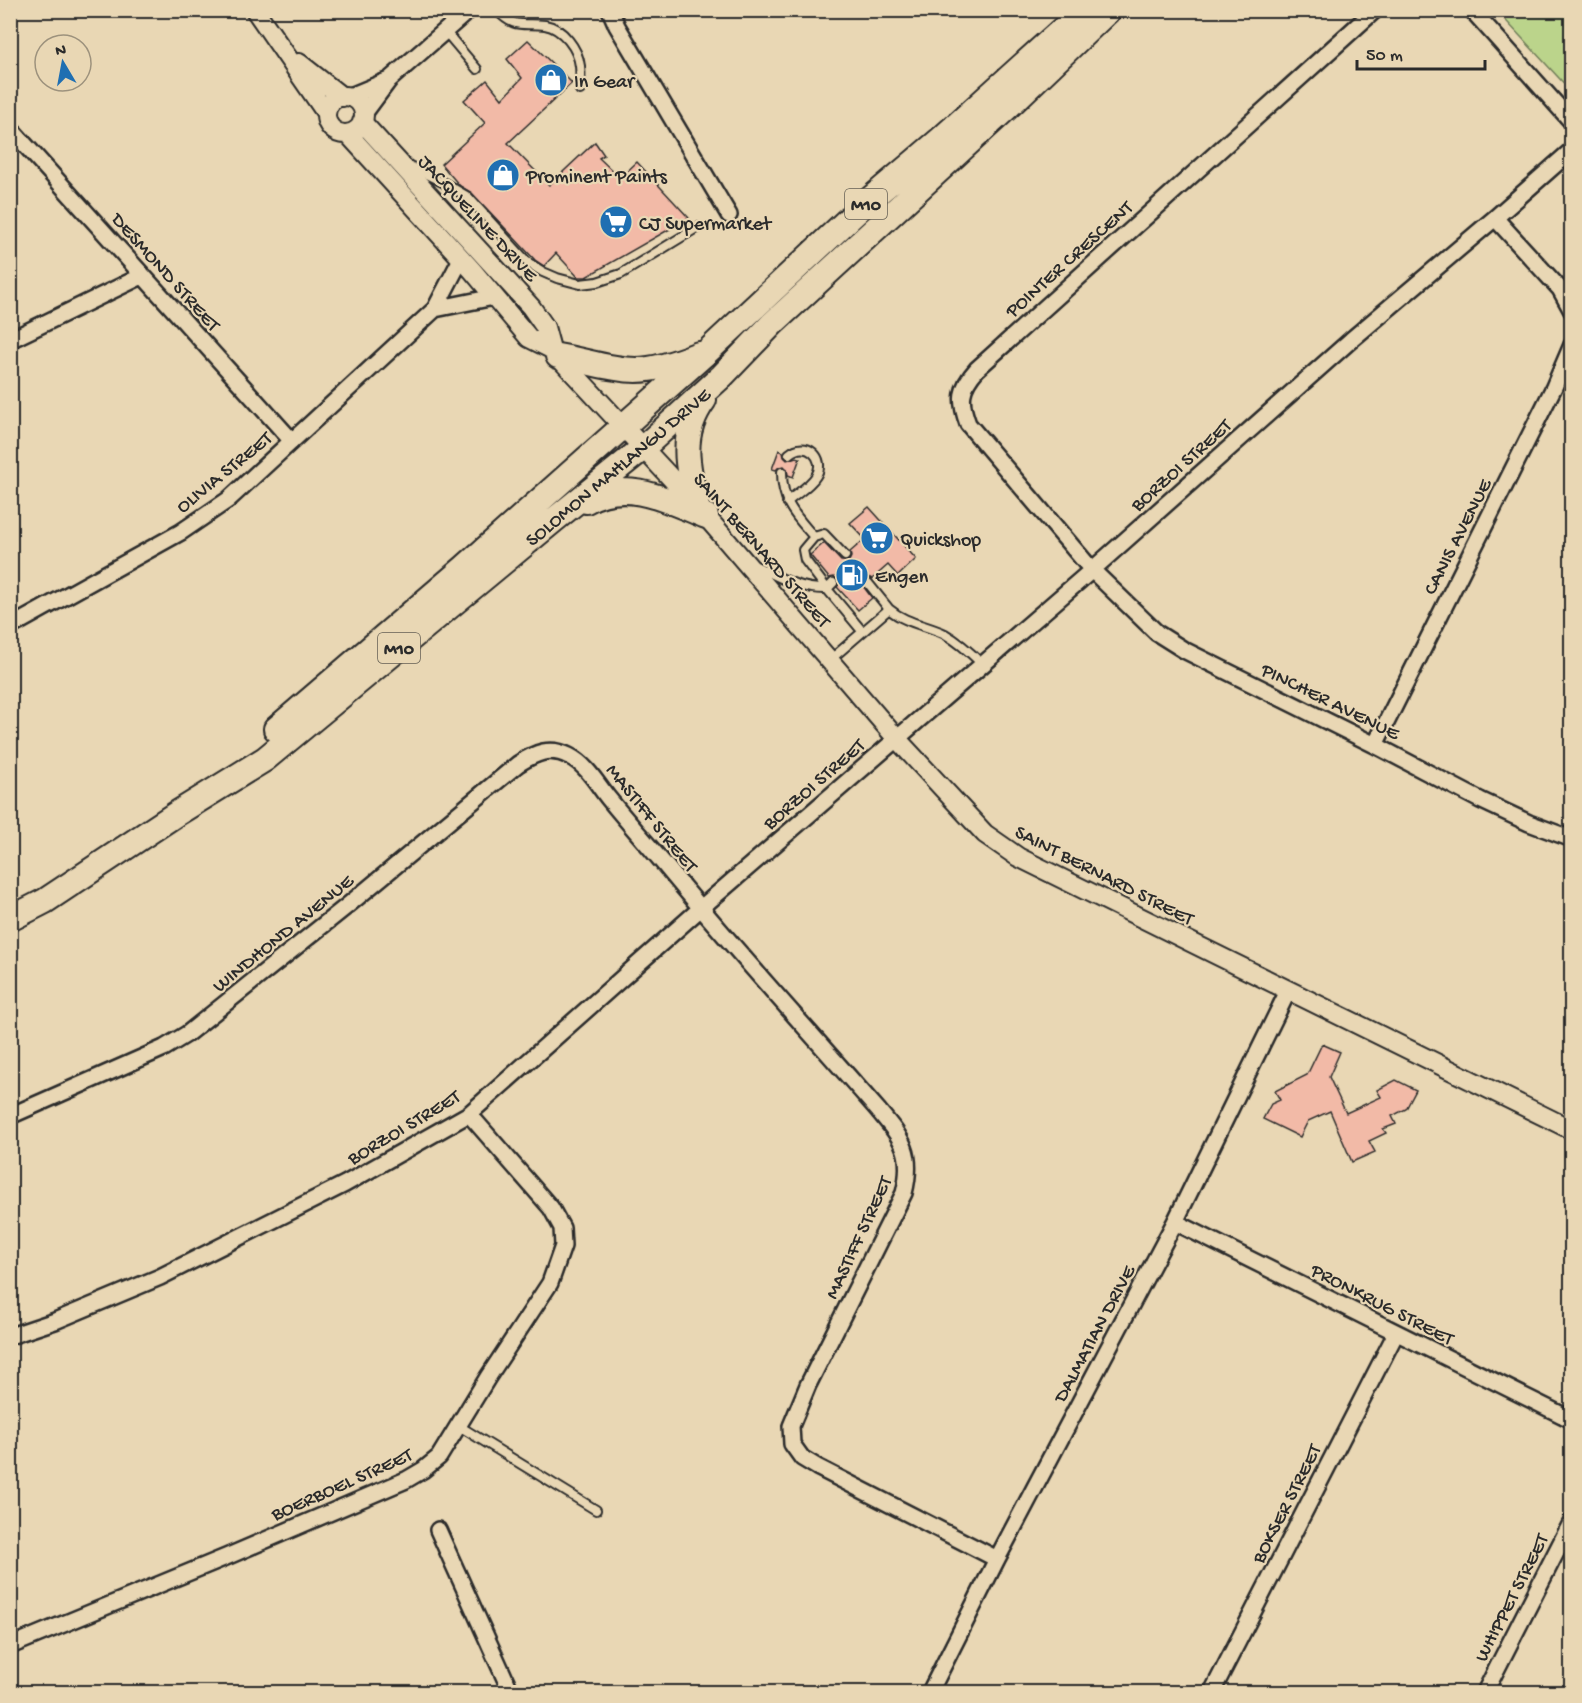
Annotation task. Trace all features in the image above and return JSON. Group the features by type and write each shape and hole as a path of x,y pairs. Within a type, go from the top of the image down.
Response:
{"main road":[{"name":"SOLOMON MAHLANGU DRIVE","path":"176,814 464,568 709,350 867,202 940,140 1084,10"},
{"name":"SOLOMON MAHLANGU DRIVE","path":"10,919 45,901 176,814 265,759 643,448 722,376 772,324 1013,102 1109,10"},
{"path":"554,353 614,367 638,370 678,363 709,350"},
{"path":"701,511 689,475 688,436 694,414 722,376"},
{"path":"554,520 609,491 644,493 701,511"}],"street":[{"path":"255,10 326,113 331,129 348,134 359,128 363,118 389,80 469,10"},
{"path":"610,10 617,26 729,215"},
{"name":"POINTER CRESCENT","path":"1092,570 968,424 962,397 964,387 984,363 1375,10"},
{"path":"1472,10 1572,122"},
{"path":"286,53 345,97 359,103 363,118"},
{"path":"326,113 331,102 389,80"},
{"name":"JACQUELINE DRIVE","path":"363,118 395,159 531,307 545,327 554,353"},
{"name":"DESMOND STREET","path":"10,128 292,441"},
{"name":"JACQUELINE DRIVE","path":"348,134 529,338 554,353 643,448"},
{"name":"BORZOI STREET","path":"10,1336 56,1321 160,1277 345,1184 469,1114 701,908 1092,570 1351,339 1572,150"},
{"path":"1495,218 1560,289 1572,311"},
{"name":"OLIVIA STREET","path":"10,627 200,520 228,500 435,309 461,259"},
{"path":"10,340 142,276"},
{"path":"435,309 494,297"},
{"name":"CANIS AVENUE","path":"1375,745 1554,387 1572,345"},
{"name":"SAINT BERNARD STREET","path":"643,448 701,511 897,739 998,844 1029,862 1572,1130"},
{"name":"PINCHER AVENUE","path":"1092,570 1157,633 1184,650 1480,800 1529,823 1572,839"},
{"name":"MASTIFF STREET","path":"559,751 571,756 587,769 701,908 885,1118 903,1144 909,1163 904,1193 808,1385 791,1426 792,1444 802,1458 817,1467 997,1558"},
{"name":"WINDHOND AVENUE","path":"10,1116 164,1048 187,1034 329,921 518,764 533,754 559,751"},
{"name":"DALMATIAN DRIVE","path":"930,1692 997,1558 1175,1222 1288,991"},
{"name":"BOERBOEL STREET","path":"10,1646 406,1480 439,1457 550,1283 563,1246 562,1228 551,1208 469,1114"},
{"name":"PRONKRUG STREET","path":"1175,1222 1572,1420"},
{"name":"BOKSER STREET","path":"1212,1692 1396,1333"},
{"name":"WHIPPET STREET","path":"1485,1692 1572,1521"},
{"path":"438,1530 511,1692"}],"lane":[{"path":"497,10 517,25 548,25 563,35 576,52 580,65 580,90"},
{"path":"445,31 477,69"},
{"path":"395,159 468,197 527,262 557,278 580,284 597,282 621,273 698,227"},
{"path":"787,502 815,477 818,463 813,452 806,448 799,447 789,454"},
{"path":"782,472 782,489 787,502 814,537"},
{"path":"845,556 828,536 820,534 806,545 803,556 826,589 862,631"},
{"path":"744,561 795,585 826,589 833,583"},
{"path":"868,583 889,609 902,618 945,634 966,648 982,664"},
{"path":"830,660 889,609"},
{"path":"459,1426 596,1510"}],"green space":[{"path":"1497,11 1571,11 1571,91"}],"building":[{"path":"528,40 572,83 508,143 549,185 595,142 604,155 599,158 620,178 637,162 689,218 586,277 578,277 556,253 544,266 535,260 472,193 460,186 441,164 485,123 464,100 487,80 502,99 522,78 507,59"},
{"path":"779,450 783,452 787,460 800,458 793,477 788,475 784,466 776,470 772,469"},
{"path":"869,507 916,559 898,576 888,565 872,579 868,577 864,579 863,586 872,598 858,610 837,587 838,579 829,578 810,555 824,543 841,561 849,561 850,552 865,539 850,523"},
{"path":"1322,1044 1340,1052 1329,1077 1346,1113 1381,1097 1377,1090 1396,1080 1416,1090 1406,1109 1392,1116 1396,1124 1383,1129 1386,1133 1369,1141 1375,1152 1352,1162 1330,1111 1308,1121 1300,1137 1263,1119 1271,1104 1280,1100 1275,1091 1307,1075"}],"place":[{"name":"In Gear","path":"551,80"},
{"name":"Prominent Paints","path":"503,175"},
{"name":"CJ Supermarket","path":"616,222"},
{"name":"Quickshop","path":"877,538"},
{"name":"Engen","path":"852,575"}]}
